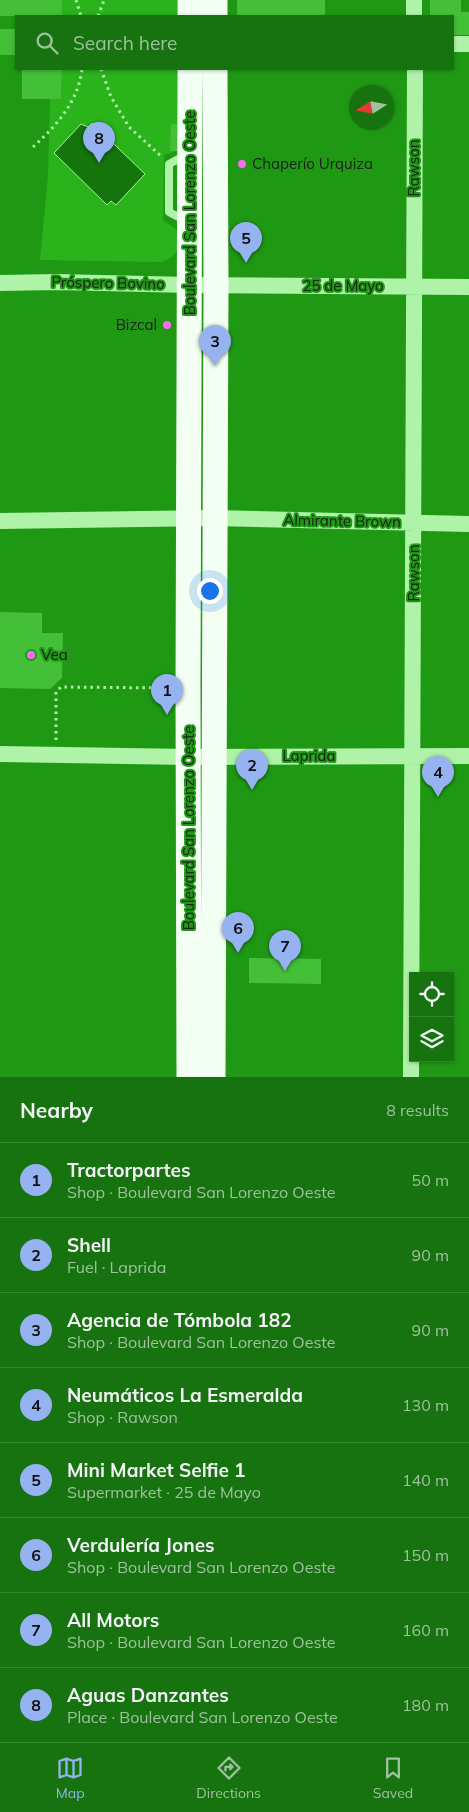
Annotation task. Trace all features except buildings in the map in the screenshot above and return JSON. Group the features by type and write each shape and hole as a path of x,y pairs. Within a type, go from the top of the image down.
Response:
{"main road":[{"path":"190,0 190,15"},
{"path":"215,0 215,15"},
{"name":"Boulevard San Lorenzo Oeste","path":"190,70 180,158 190,223 188,688 190,1077"},
{"name":"Boulevard San Lorenzo Oeste","path":"212,1077 216,286 215,70"}],"street":[{"path":"414,0 414,15"},
{"path":"454,44 469,44"},
{"name":"Rawson","path":"412,1077 414,70"},
{"name":"Próspero Bovino","path":"0,283 57,282 216,286"},
{"name":"25 de Mayo","path":"216,286 469,287"},
{"name":"Almirante Brown","path":"189,520 214,518 469,524"},
{"path":"0,521 189,520"},
{"name":"Laprida","path":"0,754 189,757 469,756"}],"path":[{"path":"76,0 81,15"},
{"path":"98,15 104,0"},
{"path":"33,147 64,115 78,87 82,70"},
{"path":"101,70 110,97 129,127 180,158"},
{"path":"55,755 56,692 61,687 188,688"}],"shaded area":[{"path":"62,0 177,0 177,15 62,15"},
{"path":"62,70 177,70 177,151 164,155 163,220 177,230 178,242 177,250 172,257 161,262 40,260 48,175 50,99 61,99"},
{"path":"92,123 145,174 116,205 111,201 107,205 54,153 81,124 88,127"}],"place":[{"name":"Aguas Danzantes","path":"99,163"},
{"name":"Chaperío Urquiza","path":"242,164"},
{"name":"Mini Market Selfie 1","path":"246,263"},
{"name":"Bizcal","path":"167,325"},
{"name":"Agencia de Tómbola 182","path":"215,366"},
{"name":"Vea","path":"31,655"},
{"name":"Tractorpartes","path":"167,715"},
{"name":"Shell","path":"252,790"},
{"name":"Neumáticos La Esmeralda","path":"438,797"},
{"name":"Verdulería Jones","path":"238,953"},
{"name":"All Motors","path":"285,971"}]}
